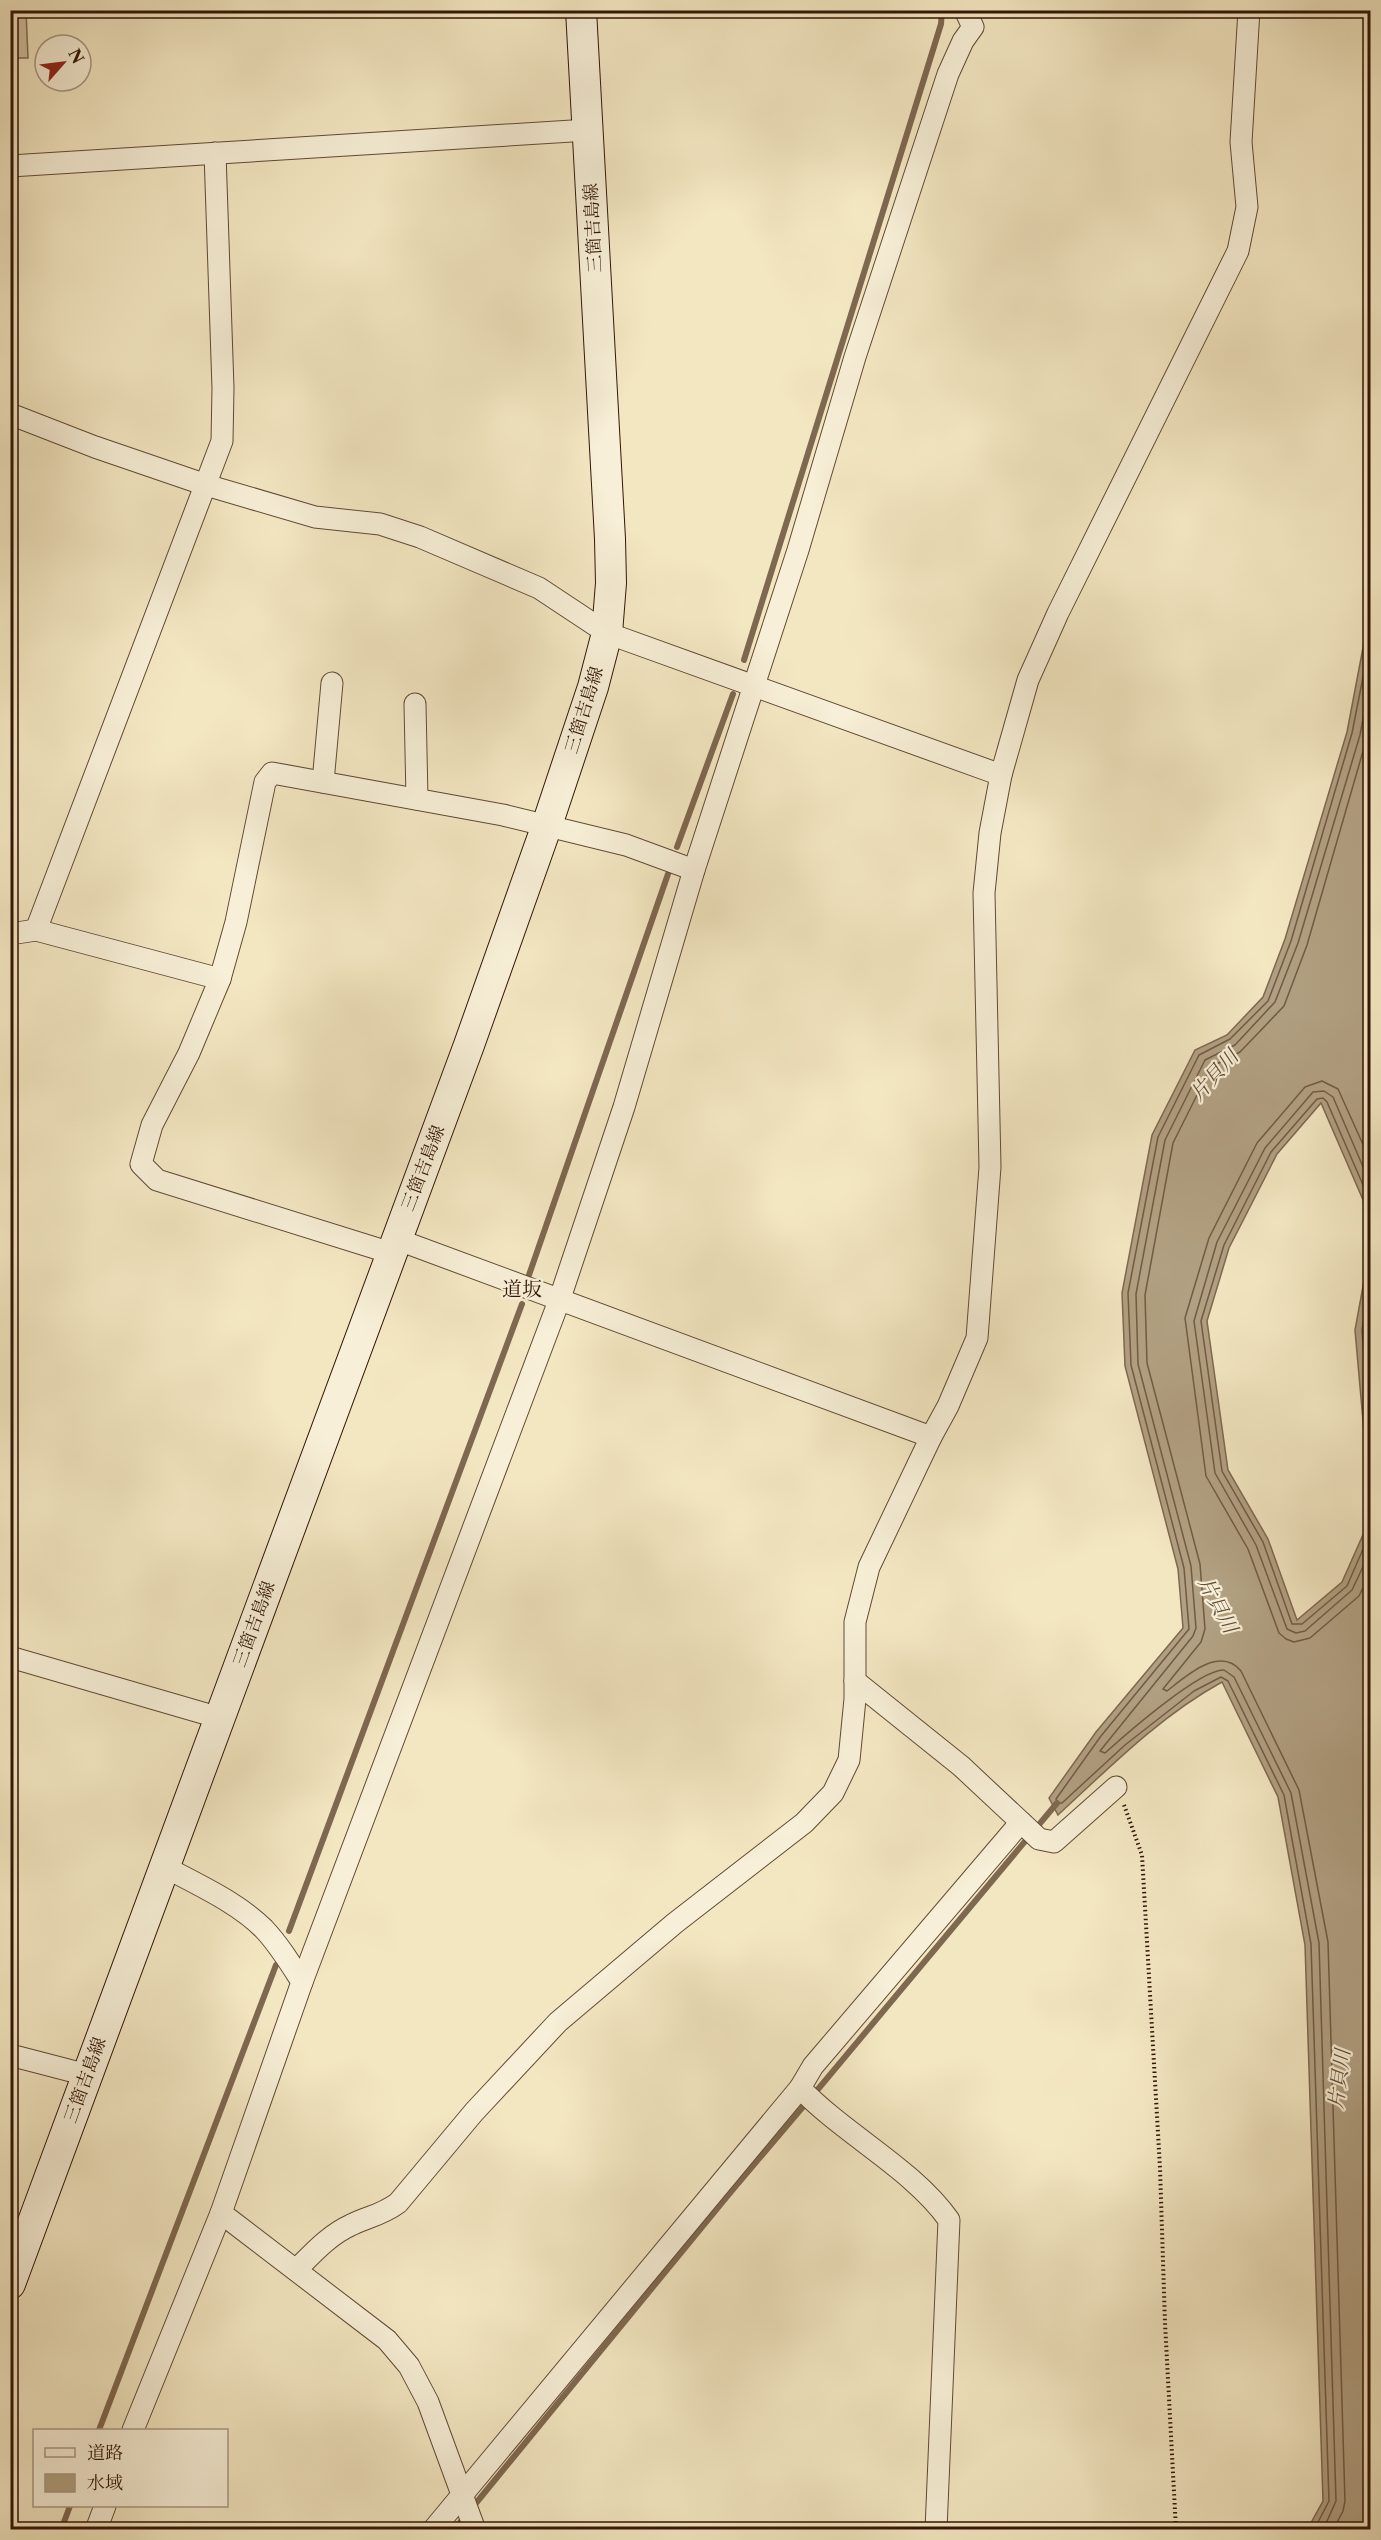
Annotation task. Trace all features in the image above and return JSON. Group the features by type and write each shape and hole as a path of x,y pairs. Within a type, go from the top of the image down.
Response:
{"main road":[{"name":"三箇吉島線","path":"10,2284 469,1045 547,825 593,687 607,633 611,583 610,539 581,10"}],"street":[{"path":"133,2429 221,2212 549,1298 624,1107 694,870 798,550 859,346 944,86 963,41 973,27 965,10"},
{"path":"296,2270 328,2238 351,2224 382,2214 398,2204 474,2112 558,2022 675,1923 804,1823 833,1793 849,1760 855,1681 855,1622 869,1567 931,1437 948,1407 977,1338 990,1167 984,893 990,833 1001,775 1028,680 1041,651 1238,251 1247,207 1241,142 1249,10"},
{"path":"10,166 588,130"},
{"path":"36,930 222,441 223,388 215,153"},
{"path":"10,414 95,447 206,485 315,517 380,524 420,537 539,588 607,633 754,684 1001,775"},
{"path":"323,782 332,683"},
{"path":"415,704 417,799"},
{"path":"694,870 626,845 547,825 272,773 265,782 236,922 220,979 189,1053 152,1125 141,1164 156,1180 393,1246 514,1284 931,1437"},
{"path":"11,937 36,930 220,979"},
{"path":"10,1657 220,1718"},
{"path":"855,1681 961,1766 1039,1839 1054,1842 1116,1787"},
{"path":"433,2529 801,2088 813,2066 1022,1822"},
{"path":"165,1867 233,1905 263,1928 286,1956 302,1982"},
{"path":"10,2055 87,2075"},
{"path":"801,2088 820,2109 935,2200 949,2220 936,2529"},
{"path":"221,2212 387,2340 409,2366 428,2402 474,2527"},
{"path":"96,2529 104,2507"}],"path":[{"path":"1116,1787 1131,1820 1142,1855 1160,2168 1165,2323 1176,2529"}],"shaded area":[{"path":"10,11 26,11 28,58 11,58"}],"water":[{"path":"1370,458 1370,535 1365,474"},
{"name":"片貝川","path":"1370,611 1370,1216 1321,1103 1277,1154 1229,1248 1207,1321 1228,1470 1268,1539 1297,1620 1342,1582 1370,1519 1370,2529 1307,2530 1323,2501 1305,1945 1278,1797 1222,1682 1156,1727 1058,1815 1049,1798 1096,1732 1183,1628 1178,1569 1125,1366 1122,1293 1152,1135 1195,1050 1227,1035 1263,997 1285,939 1347,732"},
{"path":"1370,1248 1370,1500 1355,1330"}],"waterway":[{"path":"744,660 941,24 942,10"},
{"path":"677,847 733,694"},
{"path":"529,1275 668,874"},
{"path":"289,1931 522,1304"},
{"path":"814,2094 1057,1803"},
{"path":"99,2429 276,1965"},
{"path":"472,2508 807,2102"},
{"path":"61,2530 70,2507"},
{"path":"454,2530 465,2516"}],"district":[{"name":"道坂","path":"522,1289"}]}
